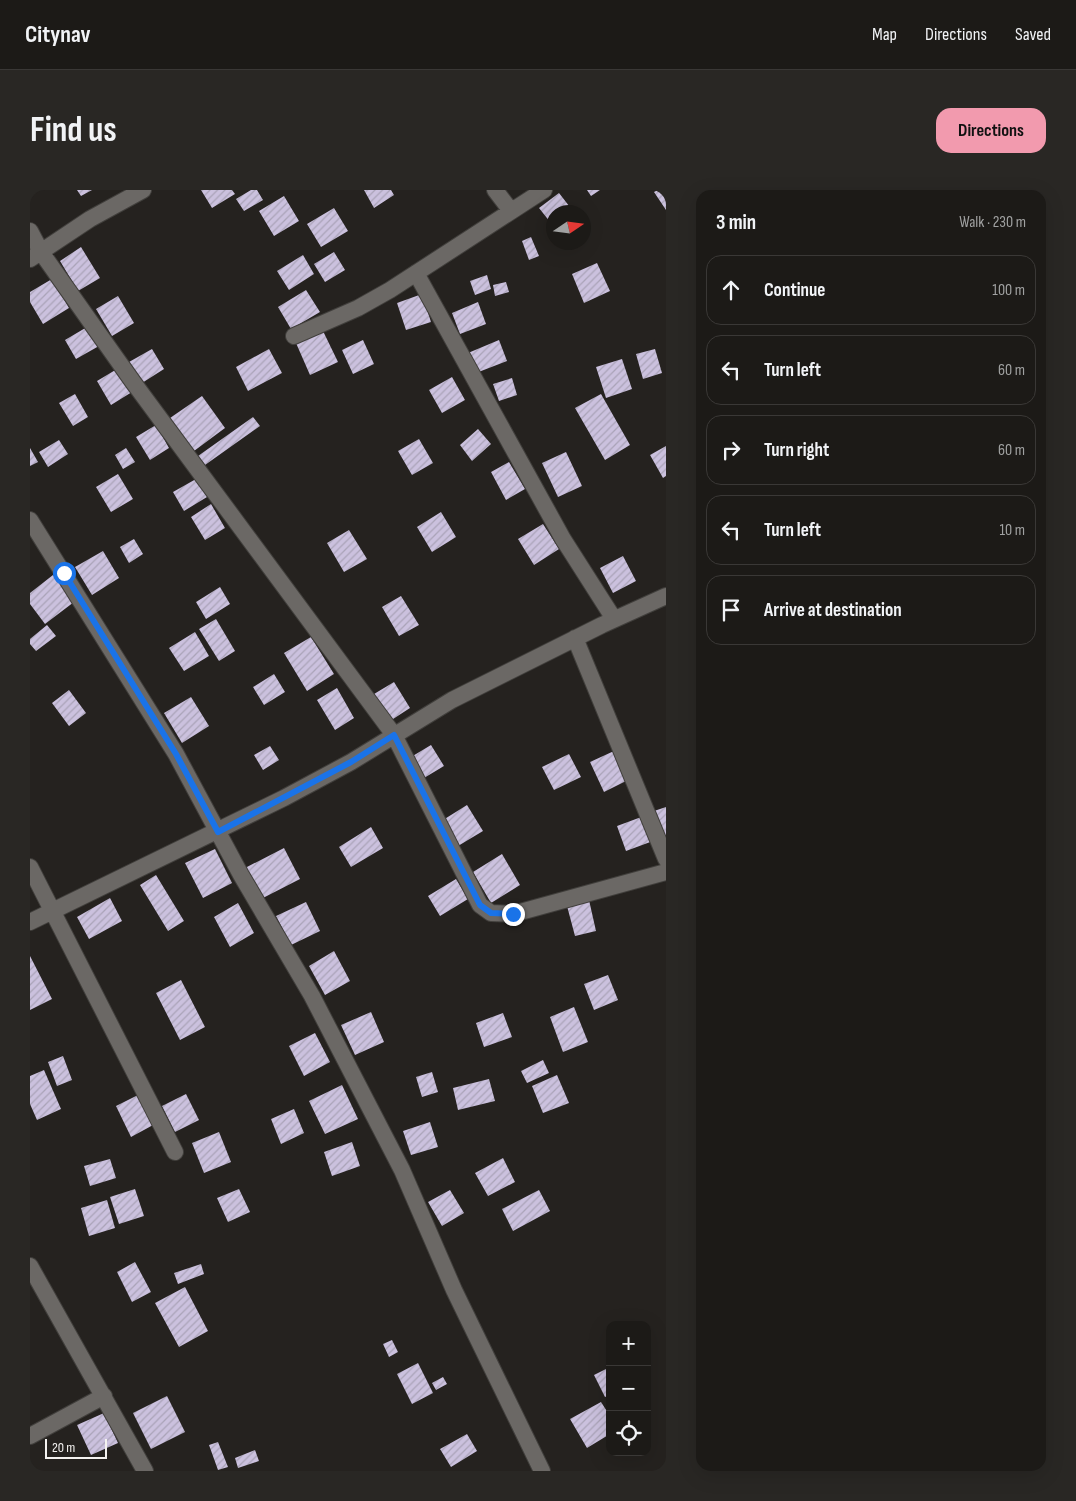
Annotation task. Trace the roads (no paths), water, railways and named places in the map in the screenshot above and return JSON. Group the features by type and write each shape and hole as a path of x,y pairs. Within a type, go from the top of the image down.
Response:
{"street":[{"path":"36,255 90,219 143,190"},
{"path":"495,190 511,211"},
{"path":"294,336 358,308 416,273 544,190"},
{"path":"30,232 36,255 133,382 394,735 480,905 491,913 513,914 666,872"},
{"path":"416,273 564,540 614,619"},
{"path":"30,520 176,754 218,832 312,996 402,1170 454,1290 542,1471"},
{"path":"30,922 218,832 351,762 452,700 614,619 666,596"},
{"path":"575,638 666,859"},
{"path":"30,867 175,1152"},
{"path":"30,1266 145,1471"},
{"path":"30,1436 104,1396"}]}
